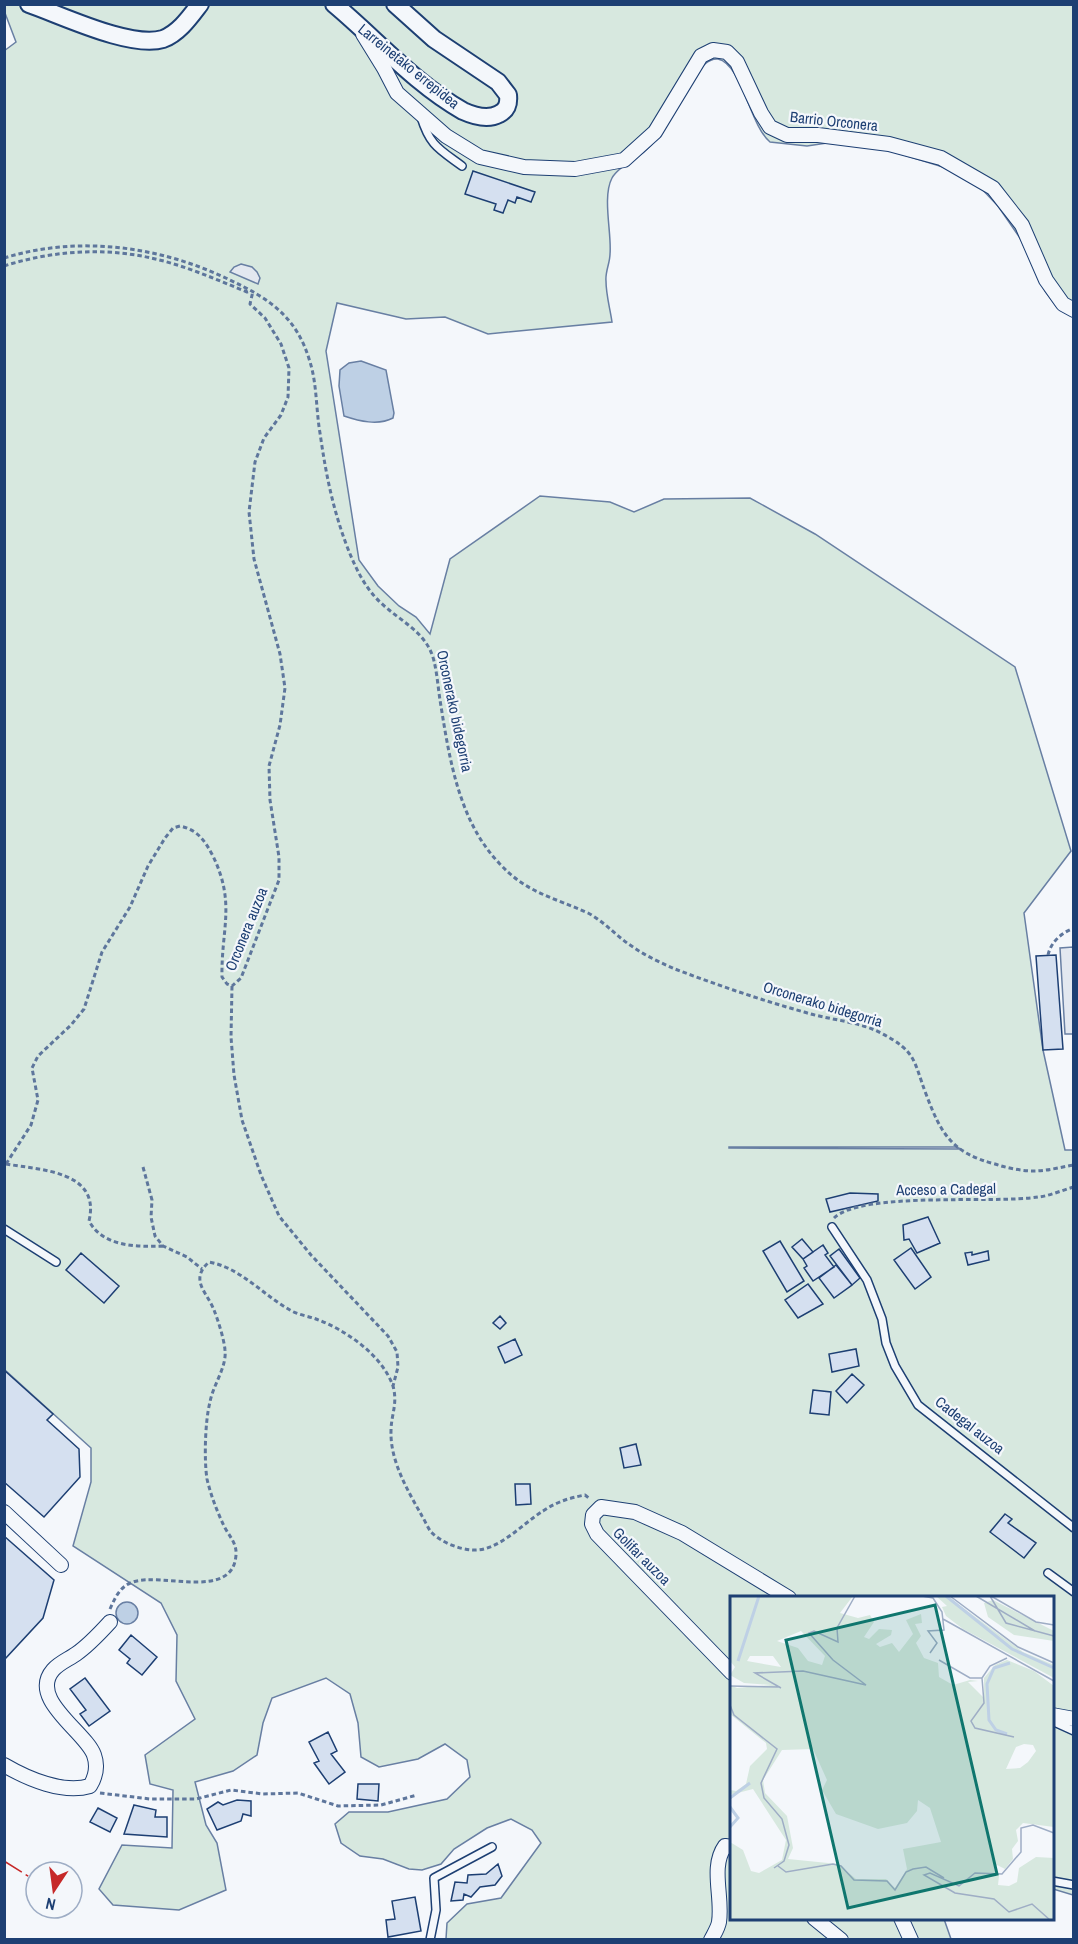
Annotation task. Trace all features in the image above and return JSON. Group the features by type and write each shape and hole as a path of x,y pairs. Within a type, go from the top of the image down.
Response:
{"street":[{"path":"29,4 120,37 139,41 163,39 172,34 181,27 200,4"},
{"name":"Larreinetako errepidea","path":"334,4 430,88 464,111 483,117 491,117 503,112 507,107 508,95 498,82 434,39 395,4"},
{"name":"Barrio Orconera","path":"355,22 397,93 446,136 480,157 524,167 575,169 624,160 655,132 701,56 713,50 727,52 737,62 770,128 787,135 818,135 889,144 941,158 993,188 1022,225 1046,280 1063,304 1074,310"},
{"name":"Golifar auzoa","path":"730,1671 597,1534 592,1524 592,1515 600,1507 635,1512 682,1533 786,1596"},
{"path":"4,1512 61,1565"},
{"path":"4,1765 24,1776 60,1786 81,1788 90,1786 96,1770 94,1753 54,1705 48,1692 47,1682 53,1670 93,1641 110,1622"},
{"path":"1054,1715 1074,1719"},
{"path":"711,1940 719,1925 721,1904 717,1863 725,1846 730,1847"},
{"path":"816,1920 841,1940"},
{"path":"902,1920 911,1940"}],"lane":[{"path":"419,112 426,135 434,146 462,166"},
{"name":"Cadegal auzoa","path":"832,1227 867,1280 882,1319 889,1351 918,1405 1074,1528"},
{"path":"4,1229 56,1262"},
{"path":"1048,1573 1074,1592"},
{"path":"1054,1721 1074,1731"},
{"path":"430,1940 436,1910 434,1878 492,1847"},
{"path":"1054,1881 1074,1885"}],"path":[{"name":"Orconerako bidegorria","path":"4,258 59,247 93,246 133,249 207,268 254,291 273,303 289,318 311,363 330,498 347,547 360,578 380,602 416,630 428,644 434,660 448,746 467,815 480,841 524,886 594,916 633,947 674,968 807,1013 876,1030 899,1043 918,1066 939,1126 956,1147 973,1158 1014,1169 1036,1172 1074,1166"},
{"path":"4,266 73,252 116,254 150,258 189,269 247,292 254,291"},
{"name":"Orconera auzoa","path":"5,1164 31,1125 38,1100 32,1068 38,1056 71,1025 84,1009 102,952 130,906 148,866 173,828 180,826 197,833 205,840 222,874 226,892 226,908 222,977 227,984 232,986 241,978 279,880 279,857 270,800 269,766 280,725 285,688 280,654 254,560 249,512 255,462 264,438 281,415 288,397 289,368 281,344 265,318 250,304 254,291"},
{"path":"1048,955 1059,936 1074,928"},
{"path":"232,986 231,1036 234,1075 242,1120 261,1175 279,1216 311,1255 388,1336 397,1352 398,1367 393,1386 396,1407 391,1431 394,1456 405,1483 431,1532 452,1546 474,1550 493,1545 563,1499 585,1495 600,1507"},
{"path":"5,1164 41,1168 84,1187 90,1196 92,1210 90,1221 94,1231 103,1237 140,1247 163,1246"},
{"path":"143,1167 152,1200 151,1217 155,1236 163,1246 187,1257 202,1269"},
{"name":"Acceso a Cadegal","path":"832,1227 829,1222 837,1214 865,1205 1039,1197 1074,1187"},
{"path":"110,1622 108,1612 118,1592 131,1582 152,1579 213,1581 226,1576 234,1565 235,1544 213,1501 207,1477 207,1425 210,1401 225,1351 214,1309 201,1290 202,1269 209,1262 219,1264 242,1275 292,1312 318,1319 353,1338 379,1363 393,1386"},
{"path":"90,1786 107,1795 150,1799 196,1799 231,1790 262,1794 298,1793 339,1806 381,1805 417,1795"}],"shaded area":[{"path":"4,5 1073,5 1073,317 1056,306 1045,291 1020,238 998,206 978,185 943,167 891,151 827,143 807,146 770,142 757,123 740,83 726,63 718,59 710,60 695,74 667,124 654,142 618,170 612,178 608,195 610,257 606,278 612,322 488,334 445,317 406,319 337,303 326,351 359,560 378,586 399,606 416,617 430,634 450,559 540,496 610,502 634,512 664,499 750,498 815,534 1015,667 1071,851 1024,913 1043,1050 1065,1150 1073,1150 1073,1895 1054,1889 1054,1596 730,1596 730,1920 944,1920 951,1939 446,1939 447,1923 467,1904 501,1898 541,1843 532,1830 511,1819 487,1828 454,1849 441,1864 422,1870 409,1869 383,1859 360,1856 341,1843 335,1824 349,1812 388,1812 447,1799 470,1777 467,1760 445,1744 418,1759 379,1767 361,1757 358,1723 350,1694 326,1678 272,1698 263,1723 257,1755 233,1771 195,1782 206,1825 217,1843 226,1890 179,1910 113,1905 99,1889 122,1845 172,1848 173,1790 150,1784 145,1755 195,1719 176,1681 177,1635 161,1603 73,1546 91,1482 91,1448 5,1370 4,51 16,42","holes":["729,1147 956,1147 961,1149 729,1148"]},
{"path":"241,264 252,267 257,272 260,278 258,284 230,272"},
{"path":"1073,947 1073,1034 1065,1034 1060,948"}],"water":[{"path":"361,361 386,370 393,418 375,422 344,416 339,386 340,370 349,363"},
{"path":"127,1602 135,1605 138,1613 135,1621 127,1624 119,1621 116,1613 119,1605"}],"building":[{"path":"473,171 535,192 531,202 517,197 515,203 508,200 503,213 494,210 496,204 465,194"},
{"path":"1056,955 1063,1049 1043,1050 1036,956"},
{"path":"850,1193 878,1194 878,1201 830,1212 826,1199"},
{"path":"928,1217 940,1243 917,1253 909,1239 904,1240 903,1225"},
{"path":"802,1239 813,1252 803,1259 792,1247"},
{"path":"780,1241 804,1281 787,1292 763,1251"},
{"path":"823,1245 828,1253 825,1255 834,1267 813,1281 804,1268 807,1266 803,1259"},
{"path":"911,1248 931,1277 915,1289 894,1260"},
{"path":"839,1249 860,1278 852,1285 830,1256"},
{"path":"988,1251 989,1260 968,1265 965,1253 972,1252 972,1255"},
{"path":"81,1253 119,1286 104,1303 66,1270"},
{"path":"836,1265 852,1285 834,1298 819,1278"},
{"path":"808,1284 823,1304 798,1318 785,1300"},
{"path":"500,1316 506,1323 500,1329 493,1323"},
{"path":"515,1339 522,1355 505,1363 498,1347"},
{"path":"856,1349 859,1366 832,1372 829,1354"},
{"path":"4,1370 53,1414 47,1420 79,1449 80,1477 44,1517 4,1482"},
{"path":"852,1374 864,1385 847,1403 836,1391"},
{"path":"813,1390 831,1392 829,1415 810,1413"},
{"path":"636,1444 641,1465 624,1468 620,1448"},
{"path":"515,1484 530,1484 531,1504 516,1505"},
{"path":"1005,1514 1012,1519 1008,1523 1036,1543 1024,1558 990,1532"},
{"path":"4,1536 54,1580 43,1618 4,1660"},
{"path":"131,1635 157,1657 142,1675 127,1663 130,1659 119,1650"},
{"path":"85,1678 110,1711 89,1726 80,1714 86,1710 70,1689"},
{"path":"328,1732 337,1751 331,1754 345,1772 329,1784 314,1763 319,1761 309,1742"},
{"path":"358,1784 379,1784 378,1801 357,1799"},
{"path":"237,1800 251,1801 251,1816 243,1814 241,1821 217,1830 207,1809 218,1802 223,1805"},
{"path":"134,1805 156,1810 155,1817 167,1817 167,1837 124,1834"},
{"path":"98,1808 117,1818 110,1832 90,1822"},
{"path":"498,1864 502,1876 495,1885 480,1887 471,1897 464,1894 463,1900 451,1901 455,1882 467,1883 468,1875 486,1874"},
{"path":"415,1897 421,1931 388,1937 386,1920 395,1919 392,1901"}],"power":[{"path":"4,1861 24,1874"}]}
